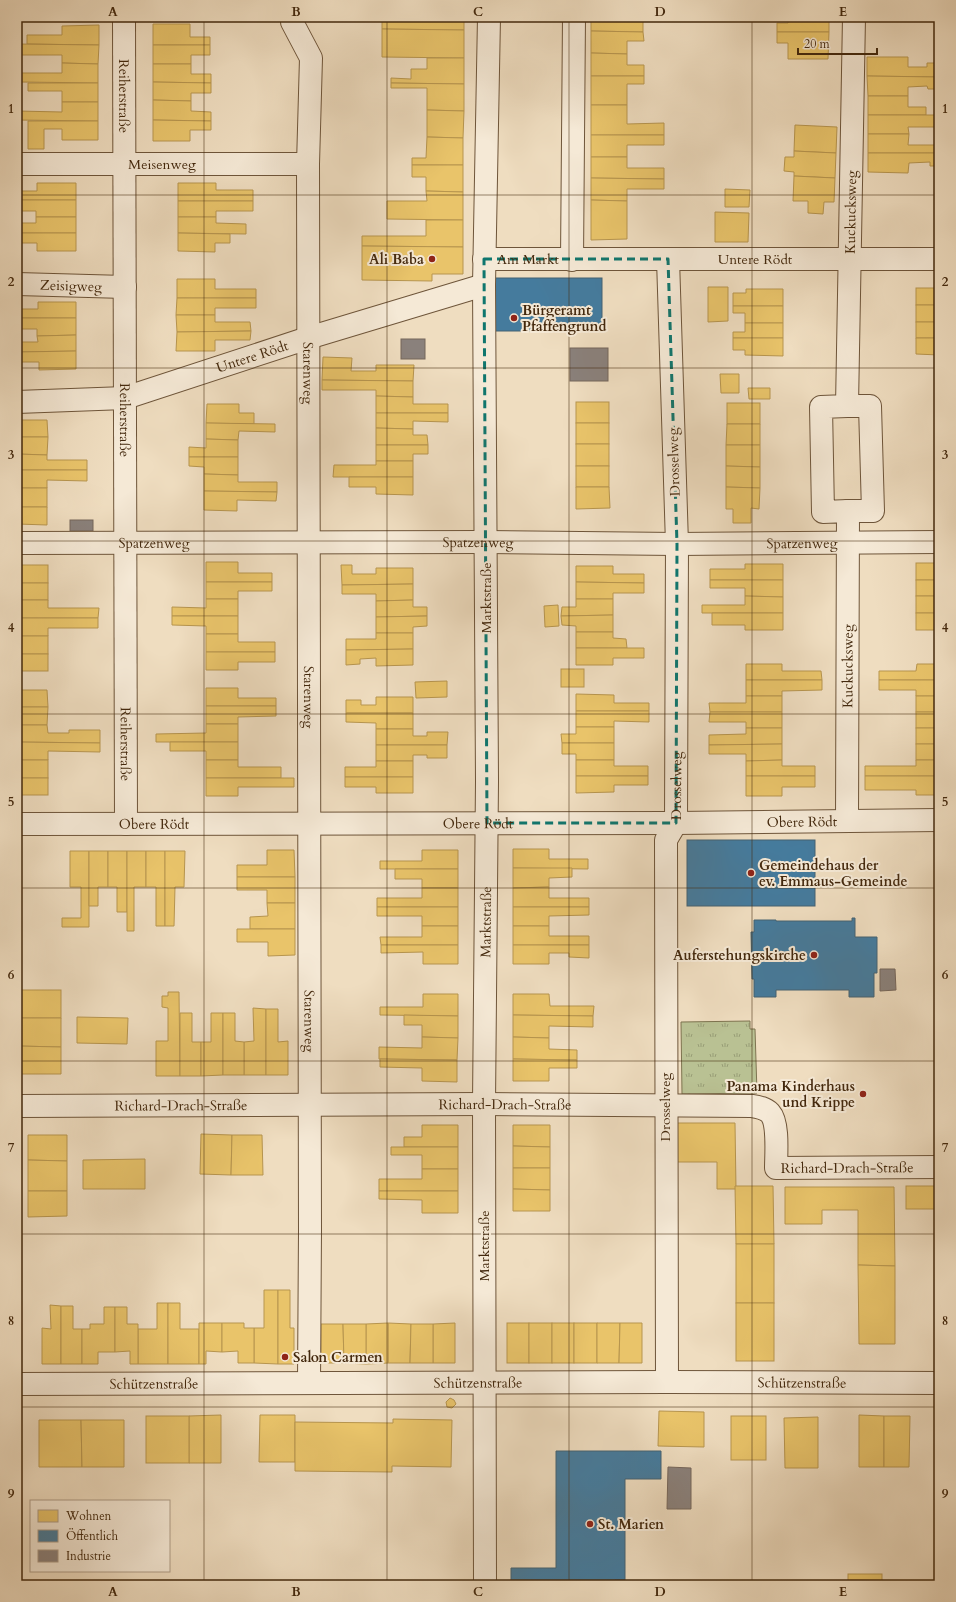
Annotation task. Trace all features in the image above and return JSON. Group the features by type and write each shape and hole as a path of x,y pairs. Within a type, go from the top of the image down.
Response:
{"street":[{"name":"Reiherstraße","path":"124,17 126,824"},
{"name":"Starenweg","path":"292,17 292,22 311,58 308,164 310,1104 309,1383"},
{"name":"Am Markt","path":"489,17 484,259 572,260 574,17"},
{"name":"Kuckucksweg","path":"847,406 854,17"},
{"name":"Meisenweg","path":"17,164 308,164"},
{"name":"Marktstraße","path":"484,259 486,542 484,1104 485,1585"},
{"name":"Drosselweg","path":"667,1382 665,1104 666,840 676,823 677,544 668,259"},
{"name":"Untere Rödt","path":"572,260 939,259"},
{"name":"Zeisigweg","path":"17,284 125,287"},
{"name":"Untere Rödt","path":"17,402 125,398 308,338 484,285"},
{"path":"821,406 870,406 873,510 848,511 823,512 821,406"},
{"name":"Kuckucksweg","path":"847,820 848,511"},
{"name":"Spatzenweg","path":"17,543 486,542 677,544 939,542"},
{"name":"Obere Rödt","path":"17,824 676,823 939,820"},
{"name":"Richard-Drach-Straße","path":"17,1106 665,1104 752,1106 765,1109 770,1113 775,1122 776,1168 939,1167"},
{"name":"Schützenstraße","path":"17,1384 939,1382"}],"highlighted area":[{"path":"484,259 668,259 677,544 676,823 487,823"}],"green space":[{"path":"750,1021 750,1029 755,1029 757,1093 682,1094 681,1022"}],"building: Wohnen":[{"path":"382,17 464,17 464,30 382,29"},
{"path":"591,17 627,17 627,21 643,21 643,32 591,31"},
{"path":"788,17 829,17 829,32 777,32 777,23 788,23"},
{"path":"153,24 190,24 190,37 210,37 210,45 153,45"},
{"path":"99,25 99,45 27,44 27,35 62,35 62,26"},
{"path":"382,29 464,30 464,58 382,57"},
{"path":"591,31 643,32 644,41 627,41 627,54 591,53"},
{"path":"777,32 829,32 828,59 788,59 788,43 777,43"},
{"path":"18,44 99,45 98,64 62,63 62,55 18,55"},
{"path":"153,45 210,45 210,55 191,55 191,64 153,64"},
{"path":"591,53 627,54 627,65 644,65 644,76 591,76"},
{"path":"867,57 908,57 908,67 927,67 927,63 939,63 939,77 867,76"},
{"path":"427,58 464,58 464,84 391,83 391,78 411,79 411,69 427,69"},
{"path":"62,63 98,64 98,83 21,82 21,73 62,73"},
{"path":"153,64 191,64 191,74 211,74 211,83 153,82"},
{"path":"591,76 644,76 644,84 627,84 627,105 591,105"},
{"path":"867,76 939,77 939,89 928,89 927,86 908,87 908,96 868,96"},
{"path":"153,82 211,83 211,93 191,93 191,101 153,100"},
{"path":"28,83 98,83 98,102 62,102 62,91 28,91"},
{"path":"391,83 464,84 464,111 427,110 427,88 391,88"},
{"path":"868,96 908,96 908,107 926,107 926,115 868,115"},
{"path":"153,100 191,101 191,111 211,112 211,121 153,120"},
{"path":"62,102 98,102 98,121 17,120 17,111 62,112"},
{"path":"591,105 627,105 627,124 664,123 664,135 591,135"},
{"path":"427,110 464,111 463,138 427,137"},
{"path":"868,115 939,115 939,127 908,127 909,134 868,134"},
{"path":"153,120 211,121 211,130 190,130 190,141 153,141"},
{"path":"28,121 98,121 98,140 62,140 62,129 44,129 44,149 28,149"},
{"path":"795,125 837,127 836,153 794,151"},
{"path":"868,134 909,134 908,145 939,145 939,153 868,153"},
{"path":"591,135 664,135 664,145 627,145 627,157 591,157"},
{"path":"427,137 463,138 463,165 412,165 412,158 426,158"},
{"path":"794,151 836,153 835,178 794,176 794,172 784,171 785,157 794,157"},
{"path":"868,153 939,153 939,166 930,166 930,162 909,163 908,173 868,172"},
{"path":"591,157 627,157 627,168 664,168 664,179 591,178"},
{"path":"412,165 463,165 463,192 426,191 426,177 412,177"},
{"path":"794,176 835,178 834,202 824,202 823,214 808,213 808,201 793,201"},
{"path":"591,178 664,179 664,189 627,189 627,201 591,200"},
{"path":"37,183 76,183 76,200 17,200 17,191 37,191"},
{"path":"178,183 216,183 216,190 253,190 253,201 178,201"},
{"path":"725,189 750,190 749,207 725,207"},
{"path":"426,191 463,192 463,220 387,219 387,201 427,201"},
{"path":"17,200 76,200 76,217 36,217 36,211 17,211"},
{"path":"591,200 627,201 627,239 591,240"},
{"path":"178,201 253,201 253,211 216,211 216,217 178,217"},
{"path":"715,212 749,213 748,242 715,242"},
{"path":"36,217 76,217 76,233 17,233 17,223 36,223"},
{"path":"178,217 216,217 216,223 246,224 246,234 178,233"},
{"path":"426,220 463,220 463,247 362,246 362,236 426,236"},
{"path":"17,233 76,233 76,251 37,251 37,243 17,243"},
{"path":"178,233 230,234 230,243 215,243 215,252 178,251"},
{"path":"362,246 463,247 463,274 432,274 432,281 362,280"},
{"path":"177,279 215,279 215,289 256,289 256,298 177,298"},
{"path":"708,287 728,287 728,321 708,322"},
{"path":"916,288 939,288 939,305 916,305"},
{"path":"746,289 783,289 783,306 733,306 733,293 746,293"},
{"path":"177,298 256,298 256,308 215,308 215,315 176,315"},
{"path":"38,302 76,302 76,318 17,318 17,309 38,309"},
{"path":"916,305 939,305 939,322 916,322"},
{"path":"733,306 783,306 783,323 745,323 745,313 733,313"},
{"path":"176,315 215,315 215,322 250,322 251,331 177,332"},
{"path":"17,318 76,318 76,335 37,336 37,329 17,329"},
{"path":"916,322 939,322 939,338 916,338"},
{"path":"745,323 783,323 783,338 733,338 733,332 745,332"},
{"path":"251,331 250,340 215,340 215,351 176,351 177,332"},
{"path":"76,335 76,351 17,352 17,342 38,342 37,336"},
{"path":"733,338 783,338 783,356 745,355 745,350 733,350"},
{"path":"916,338 939,338 939,355 916,354"},
{"path":"76,351 76,369 39,370 39,362 17,362 17,352"},
{"path":"323,357 352,358 351,371 376,371 376,365 414,365 413,381 322,380"},
{"path":"720,374 739,374 739,393 721,393"},
{"path":"936,376 939,376 939,398 936,398"},
{"path":"322,380 413,381 413,397 376,396 376,390 322,390"},
{"path":"748,388 770,388 770,399 749,399"},
{"path":"376,396 413,397 413,404 448,404 448,413 376,413"},
{"path":"576,402 609,402 609,423 576,423"},
{"path":"727,403 760,403 760,424 727,424"},
{"path":"207,404 239,404 239,413 254,413 254,424 206,423"},
{"path":"376,413 448,413 448,422 413,421 413,429 376,428"},
{"path":"17,420 47,420 48,437 17,437"},
{"path":"206,423 275,424 275,432 239,431 238,440 206,439"},
{"path":"576,423 609,423 609,444 576,444"},
{"path":"727,424 760,424 760,445 726,445"},
{"path":"376,428 413,429 413,435 427,435 428,445 376,445"},
{"path":"17,437 48,437 47,455 17,454"},
{"path":"206,439 238,440 238,457 189,457 189,447 206,448"},
{"path":"576,444 609,444 609,466 576,466"},
{"path":"376,445 428,445 428,454 413,454 413,461 376,461"},
{"path":"726,445 760,445 760,467 726,466"},
{"path":"17,454 47,455 47,460 87,460 87,470 17,470"},
{"path":"189,457 238,457 238,475 204,474 204,467 189,466"},
{"path":"376,461 413,461 413,477 333,477 334,465 376,465"},
{"path":"576,466 609,466 609,487 576,487"},
{"path":"726,466 760,467 760,488 726,487"},
{"path":"17,470 87,470 87,481 47,480 47,488 17,488"},
{"path":"204,474 238,475 238,482 277,482 277,492 204,491"},
{"path":"349,477 413,477 413,495 376,494 376,487 349,487"},
{"path":"576,487 609,487 610,508 576,509"},
{"path":"726,487 760,488 759,509 751,508 751,523 733,523 733,509 726,509"},
{"path":"17,488 47,488 47,507 17,507"},
{"path":"204,491 277,492 276,501 237,500 237,511 204,510"},
{"path":"17,507 47,507 47,525 17,524"},
{"path":"206,562 238,562 238,573 272,573 272,582 206,582"},
{"path":"916,563 939,563 939,580 916,580"},
{"path":"745,564 783,564 783,580 710,580 710,569 745,569"},
{"path":"17,565 48,565 48,583 17,583"},
{"path":"341,565 352,565 352,574 376,574 376,568 413,568 413,584 342,585"},
{"path":"576,566 613,566 613,574 644,574 644,583 576,582"},
{"path":"710,580 783,580 783,597 745,596 745,588 710,588"},
{"path":"916,580 939,580 939,596 916,596"},
{"path":"206,582 272,582 272,591 238,591 238,599 206,599"},
{"path":"576,582 644,583 644,593 613,593 613,599 576,599"},
{"path":"17,583 48,583 48,600 17,600"},
{"path":"413,584 413,600 376,601 376,594 342,594 342,585"},
{"path":"745,596 783,597 783,613 702,613 702,605 745,605"},
{"path":"916,596 939,596 939,613 916,613"},
{"path":"206,599 238,599 238,616 172,616 172,607 206,608"},
{"path":"576,599 613,599 613,615 561,616 562,607 576,607"},
{"path":"17,600 48,600 48,608 99,608 98,618 17,618"},
{"path":"413,600 413,607 427,607 427,616 376,617 376,601"},
{"path":"558,605 559,626 545,627 544,606"},
{"path":"712,613 783,613 783,630 745,630 745,625 712,625"},
{"path":"916,613 939,613 939,630 916,630"},
{"path":"613,615 613,632 576,632 576,626 562,625 561,616"},
{"path":"172,616 238,616 238,634 206,634 206,626 172,625"},
{"path":"427,616 427,626 413,627 413,633 376,633 376,617"},
{"path":"17,618 98,618 98,628 48,628 48,636 17,636"},
{"path":"576,632 613,632 613,638 626,639 627,648 576,648"},
{"path":"376,633 413,633 413,649 346,650 346,639 376,639"},
{"path":"206,634 238,634 238,642 275,642 275,652 206,652"},
{"path":"17,636 48,636 48,654 17,654"},
{"path":"576,648 644,648 644,658 613,658 613,665 576,665"},
{"path":"413,649 413,665 376,666 376,658 360,659 360,664 346,665 346,650"},
{"path":"206,652 275,652 275,662 238,662 238,670 206,670"},
{"path":"17,654 48,654 48,671 17,671"},
{"path":"746,664 782,664 782,671 821,671 822,680 746,680"},
{"path":"917,664 939,664 939,680 879,680 879,671 916,671"},
{"path":"561,669 584,669 584,687 561,687"},
{"path":"746,680 822,680 822,690 782,691 782,696 746,696"},
{"path":"879,680 939,680 939,696 916,696 916,690 879,690"},
{"path":"447,681 447,697 416,698 415,682"},
{"path":"206,688 238,688 238,698 276,698 276,706 206,706"},
{"path":"17,690 47,690 48,707 17,707"},
{"path":"576,694 614,695 614,703 649,703 649,711 576,711"},
{"path":"746,696 782,696 782,712 710,712 709,703 746,703"},
{"path":"916,696 939,696 939,712 916,712"},
{"path":"376,697 413,697 413,713 346,713 346,700 361,700 361,705 376,705"},
{"path":"206,706 276,706 276,716 238,717 238,724 206,724"},
{"path":"17,707 48,707 47,725 17,725"},
{"path":"576,711 649,711 649,722 614,721 614,727 576,727"},
{"path":"710,712 782,712 782,728 746,728 746,722 709,722"},
{"path":"916,712 939,712 939,728 916,728"},
{"path":"346,713 413,713 413,729 376,729 376,723 346,722"},
{"path":"206,724 238,724 238,742 156,742 156,734 206,733"},
{"path":"17,725 47,725 48,733 69,733 69,730 100,730 100,743 17,742"},
{"path":"576,727 614,727 614,743 562,743 561,734 576,734"},
{"path":"746,728 782,728 782,744 709,745 709,735 746,734"},
{"path":"916,728 939,728 939,744 916,744"},
{"path":"376,729 413,729 413,736 427,736 427,732 448,732 447,745 376,745"},
{"path":"17,742 100,743 100,752 48,751 48,760 17,760"},
{"path":"170,742 238,742 238,760 206,760 206,751 170,751"},
{"path":"562,743 614,743 614,760 576,760 576,754 562,754"},
{"path":"782,744 782,760 746,761 746,754 709,754 709,745"},
{"path":"916,744 939,744 939,760 916,760"},
{"path":"376,745 447,745 447,758 427,758 427,755 413,755 413,761 376,761"},
{"path":"17,760 48,760 48,778 17,778"},
{"path":"206,760 238,760 238,767 281,767 281,778 206,778"},
{"path":"576,760 614,760 614,766 648,766 648,776 576,776"},
{"path":"782,760 782,766 815,766 815,776 746,776 746,761"},
{"path":"916,760 939,760 939,776 865,776 865,766 916,766"},
{"path":"376,761 413,761 413,777 345,777 345,767 376,767"},
{"path":"576,776 648,776 648,785 614,785 614,792 576,793"},
{"path":"746,776 815,776 815,787 782,787 782,796 746,796"},
{"path":"865,776 939,776 939,795 916,795 916,790 865,790"},
{"path":"345,777 413,777 413,793 376,793 376,787 345,787"},
{"path":"17,778 48,778 48,795 17,795"},
{"path":"206,778 294,778 294,787 238,787 238,796 206,796"},
{"path":"513,849 549,849 549,859 588,859 588,869 513,868"},
{"path":"267,850 294,850 295,877 237,877 237,865 267,865"},
{"path":"422,850 458,850 458,869 380,869 380,861 422,861"},
{"path":"936,850 939,850 939,885 937,885"},
{"path":"70,851 89,851 89,927 62,927 62,918 81,918 81,887 70,887"},
{"path":"89,851 108,851 108,887 98,887 98,906 89,906"},
{"path":"108,851 127,851 127,912 117,912 117,887 108,887"},
{"path":"127,851 146,851 146,887 134,887 134,931 127,931"},
{"path":"146,851 165,851 165,926 156,926 156,887 146,887"},
{"path":"165,851 185,851 184,887 175,887 174,926 165,926"},
{"path":"513,868 572,868 572,877 549,878 549,887 513,888"},
{"path":"395,869 458,869 458,888 422,888 422,879 395,879"},
{"path":"237,877 295,877 295,903 267,903 267,890 237,890"},
{"path":"549,887 549,898 589,898 589,907 513,907 513,888"},
{"path":"422,888 458,888 458,907 377,907 377,898 422,898"},
{"path":"267,903 295,903 295,929 250,929 250,917 268,916"},
{"path":"377,907 458,907 458,926 422,926 422,916 377,916"},
{"path":"513,907 589,907 589,915 549,916 549,926 513,926"},
{"path":"422,926 458,926 458,945 381,945 380,937 422,937"},
{"path":"513,926 549,926 549,936 589,936 589,945 513,945"},
{"path":"237,929 295,929 295,955 268,956 268,942 237,942"},
{"path":"17,941 19,941 19,978 17,978"},
{"path":"381,945 458,945 458,964 423,964 423,952 381,953"},
{"path":"513,945 589,945 589,958 569,957 569,953 549,953 549,964 513,964"},
{"path":"19,990 61,990 61,1018 19,1018"},
{"path":"168,992 179,992 180,1076 156,1076 156,1041 168,1041 168,1008 162,1007 162,996 168,996"},
{"path":"423,994 458,994 458,1016 380,1015 380,1007 423,1007"},
{"path":"513,994 549,994 550,1006 594,1006 593,1016 513,1015"},
{"path":"253,1008 266,1009 266,1075 244,1075 244,1042 254,1041"},
{"path":"266,1009 278,1009 278,1042 288,1041 288,1075 266,1075"},
{"path":"180,1013 192,1013 192,1042 201,1042 201,1076 180,1076"},
{"path":"211,1013 223,1013 223,1075 201,1076 201,1042 211,1042"},
{"path":"223,1013 235,1013 235,1041 244,1042 244,1075 223,1075"},
{"path":"404,1015 458,1016 458,1038 422,1037 422,1025 404,1025"},
{"path":"513,1015 593,1016 593,1027 549,1026 549,1038 513,1037"},
{"path":"77,1017 128,1018 127,1044 77,1043"},
{"path":"19,1018 61,1018 61,1047 18,1046"},
{"path":"422,1037 458,1038 457,1060 379,1059 379,1047 422,1048"},
{"path":"513,1037 549,1038 549,1049 577,1050 577,1060 513,1059"},
{"path":"18,1046 61,1047 61,1074 19,1074"},
{"path":"380,1059 457,1060 457,1082 422,1081 422,1068 380,1067"},
{"path":"513,1059 577,1060 577,1068 549,1068 549,1081 513,1081"},
{"path":"677,1123 735,1123 736,1189 717,1189 717,1162 677,1162"},
{"path":"422,1125 458,1125 458,1147 404,1147 404,1137 422,1137"},
{"path":"513,1125 550,1125 550,1147 513,1146"},
{"path":"201,1134 232,1135 231,1175 200,1174"},
{"path":"28,1135 67,1135 67,1161 28,1160"},
{"path":"232,1135 262,1135 263,1175 231,1175"},
{"path":"513,1146 550,1147 550,1168 513,1168"},
{"path":"391,1147 458,1147 458,1169 422,1169 422,1155 391,1155"},
{"path":"145,1159 145,1189 83,1189 83,1160"},
{"path":"28,1160 67,1161 67,1191 28,1191"},
{"path":"513,1168 550,1168 550,1190 513,1189"},
{"path":"422,1169 458,1169 458,1191 379,1191 379,1179 422,1179"},
{"path":"735,1186 773,1186 774,1244 736,1244"},
{"path":"906,1186 939,1186 939,1209 906,1209"},
{"path":"785,1187 894,1187 895,1266 858,1265 858,1210 822,1210 822,1224 785,1224"},
{"path":"513,1189 550,1190 550,1211 513,1211"},
{"path":"28,1191 67,1191 67,1216 28,1217"},
{"path":"379,1191 458,1191 458,1213 422,1213 422,1200 379,1199"},
{"path":"17,1233 20,1233 20,1268 17,1268"},
{"path":"736,1244 774,1244 774,1303 736,1303"},
{"path":"858,1265 895,1266 895,1344 859,1344"},
{"path":"264,1290 278,1290 278,1364 254,1363 254,1328 264,1328"},
{"path":"278,1290 290,1290 290,1328 294,1328 294,1364 278,1364"},
{"path":"157,1303 168,1303 168,1364 138,1364 138,1329 157,1329"},
{"path":"168,1303 180,1303 180,1329 199,1329 199,1364 168,1364"},
{"path":"736,1303 774,1303 774,1361 736,1361"},
{"path":"50,1305 61,1306 61,1364 42,1364 42,1328 51,1329"},
{"path":"61,1306 73,1306 73,1329 82,1329 82,1364 61,1364"},
{"path":"104,1307 115,1307 115,1352 98,1352 98,1364 82,1364 82,1329 90,1329 90,1324 104,1324"},
{"path":"115,1307 127,1307 127,1324 138,1324 138,1364 130,1364 130,1351 115,1352"},
{"path":"199,1323 222,1323 222,1352 206,1351 206,1364 199,1364"},
{"path":"222,1323 244,1323 244,1328 254,1328 254,1363 238,1363 238,1351 222,1352"},
{"path":"388,1323 411,1324 410,1363 388,1363"},
{"path":"388,1323 388,1363 366,1364 366,1324"},
{"path":"455,1323 455,1363 433,1363 433,1324"},
{"path":"507,1323 529,1323 529,1363 507,1363"},
{"path":"529,1323 552,1323 552,1363 529,1363"},
{"path":"552,1323 574,1323 574,1363 552,1363"},
{"path":"574,1323 597,1323 597,1363 574,1363"},
{"path":"597,1323 620,1323 619,1363 597,1363"},
{"path":"620,1323 642,1323 642,1363 619,1363"},
{"path":"321,1324 343,1324 344,1363 321,1363"},
{"path":"343,1324 366,1324 366,1364 344,1363"},
{"path":"411,1324 433,1324 433,1363 410,1363"},
{"path":"450,1398 454,1400 456,1404 452,1408 447,1407 446,1402"},
{"path":"659,1411 704,1412 704,1447 658,1446"},
{"path":"221,1415 221,1463 189,1463 189,1416"},
{"path":"260,1415 295,1415 295,1462 259,1462"},
{"path":"859,1415 884,1416 884,1467 859,1467"},
{"path":"146,1416 189,1416 189,1463 146,1463"},
{"path":"731,1416 766,1416 766,1460 731,1460"},
{"path":"884,1416 910,1416 909,1467 884,1467"},
{"path":"818,1417 818,1468 785,1468 784,1418"},
{"path":"393,1419 452,1420 451,1467 392,1466 392,1472 295,1471 295,1422 393,1423"},
{"path":"39,1420 81,1420 82,1467 39,1467"},
{"path":"81,1420 124,1420 124,1467 82,1467"},
{"path":"848,1574 882,1574 882,1585 848,1585"}],"building: Öffentlich":[{"path":"493,278 602,278 602,331 493,331"},
{"name":"Gemeindehaus der ev. Emmaus-Gemeinde","path":"687,840 815,840 815,906 687,906"},
{"name":"Auferstehungskirche","path":"852,918 855,918 855,937 877,937 877,973 874,973 874,997 849,997 849,990 776,990 776,997 754,997 751,932 754,932 754,920 852,921"},
{"name":"St. Marien","path":"556,1451 661,1451 661,1479 625,1479 625,1580 615,1580 615,1585 511,1585 511,1568 556,1568"}],"building: Industrie":[{"path":"401,339 425,339 425,359 401,359"},
{"path":"570,348 608,348 608,381 570,381"},
{"path":"70,520 93,520 93,531 70,531"},
{"path":"880,969 895,969 896,990 880,991"},
{"path":"668,1467 691,1468 691,1509 667,1509"}],"place":[{"name":"Ali Baba","path":"432,259"},
{"name":"Bürgeramt Pfaffengrund","path":"514,318"},
{"name":"Gemeindehaus der ev. Emmaus-Gemeinde","path":"751,873"},
{"name":"Auferstehungskirche","path":"814,955"},
{"name":"Panama Kinderhaus und Krippe","path":"863,1094"},
{"name":"Salon Carmen","path":"285,1357"},
{"name":"St. Marien","path":"590,1524"}]}
